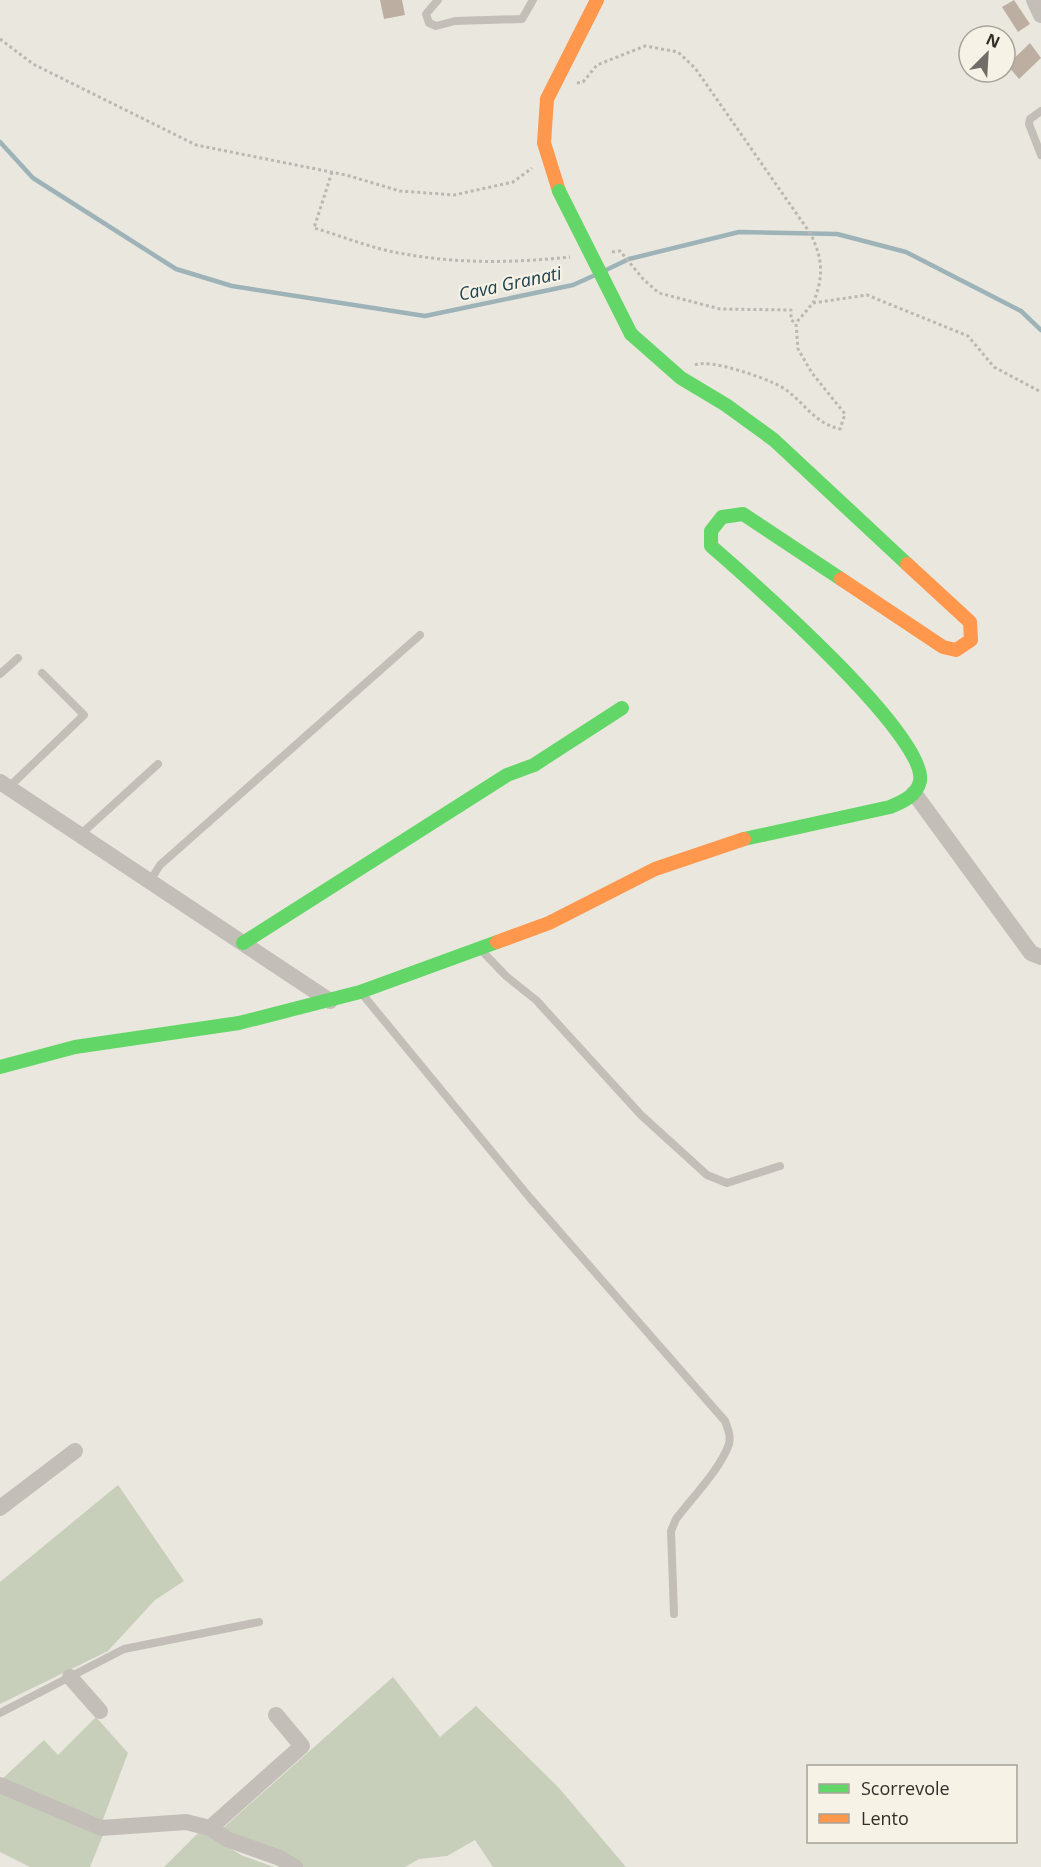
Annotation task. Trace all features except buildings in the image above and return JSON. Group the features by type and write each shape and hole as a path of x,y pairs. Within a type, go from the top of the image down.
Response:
{"street":[{"path":"0,1067 75,1047 239,1023 360,992 480,950 549,922 656,869 691,855 734,841 890,807 914,793 921,781 916,757 858,685 778,605 711,546 709,535 712,526 720,516 729,513 743,514 942,647 956,650 971,640 970,622 959,609 774,440 681,378 631,334 559,190 548,161 543,129 547,99 597,0"},
{"path":"1034,0 1041,15"},
{"path":"243,943 507,775 534,765 622,708"},
{"path":"4,785 330,1001"},
{"path":"914,793 1031,953 1041,957"},
{"path":"0,1508 75,1451"},
{"path":"70,1677 100,1711"},
{"path":"210,1828 302,1746 276,1714"},
{"path":"0,1785 100,1828 186,1822 210,1828 226,1839 280,1858 295,1867"}],"lane":[{"path":"438,0 426,14 429,23 436,26 455,21 522,20 533,0"},
{"path":"1041,111 1030,119 1029,124 1041,155"},
{"path":"150,881 160,865 420,635"},
{"path":"0,674 18,658"},
{"path":"4,785 84,715 42,673"},
{"path":"80,835 158,764"},
{"path":"480,950 506,976 536,999 641,1115 707,1175 727,1183 780,1166"},
{"path":"360,992 530,1198 725,1421 730,1432 729,1443 724,1455 676,1519 671,1531 669,1546 674,1614"},
{"path":"0,1713 124,1649 259,1622"}],"path":[{"path":"0,39 33,64 196,145 332,172 399,190 453,195 513,182 524,172 548,161"},
{"path":"555,82 571,84 583,82 597,65 645,46 678,52 695,68 810,234 820,253 821,285 813,303 796,323 798,349 812,373 845,414 840,429 824,425 781,386 716,363 698,363 681,378"},
{"path":"332,172 314,228 397,253 462,262 535,261 578,256"},
{"path":"610,252 620,251 644,280 659,293 720,309 791,310 791,320 796,323"},
{"path":"813,303 867,295 968,336 994,367 1041,393"}],"green space":[{"path":"118,1485 184,1581 155,1600 108,1651 0,1704 0,1582"},
{"path":"393,1677 440,1737 476,1706 559,1788 626,1867 493,1867 475,1840 447,1856 419,1859 405,1867 303,1867 223,1828"},
{"path":"96,1717 128,1753 102,1822 2,1779 44,1740 58,1755"},
{"path":"0,1791 103,1835 90,1867 30,1867 0,1852"},
{"path":"200,1831 243,1856 274,1867 164,1867"}],"waterway":[{"name":"Cava Granati","path":"0,142 33,178 176,269 232,286 425,316 573,285 593,276"},
{"name":"Cava Granati","path":"606,270 629,259 739,232 837,234 906,252 1021,311 1041,330"}],"traffic: fast":[{"path":"559,191 631,334"},
{"path":"631,334 681,378 726,405 774,440 907,564"},
{"path":"744,839 890,807 908,798 916,791 920,781 915,759 896,730 833,659 711,546 711,531 722,517 743,514 841,579"},
{"path":"243,943 507,775 534,765 622,708"},
{"path":"0,1067 75,1047 239,1023 360,992 497,942"}],"traffic: slow":[{"path":"559,191 544,143 547,99 597,0"},
{"path":"841,579 943,647 956,650 971,640 970,622 907,564"},
{"path":"497,942 549,923 655,869 744,839"}]}
